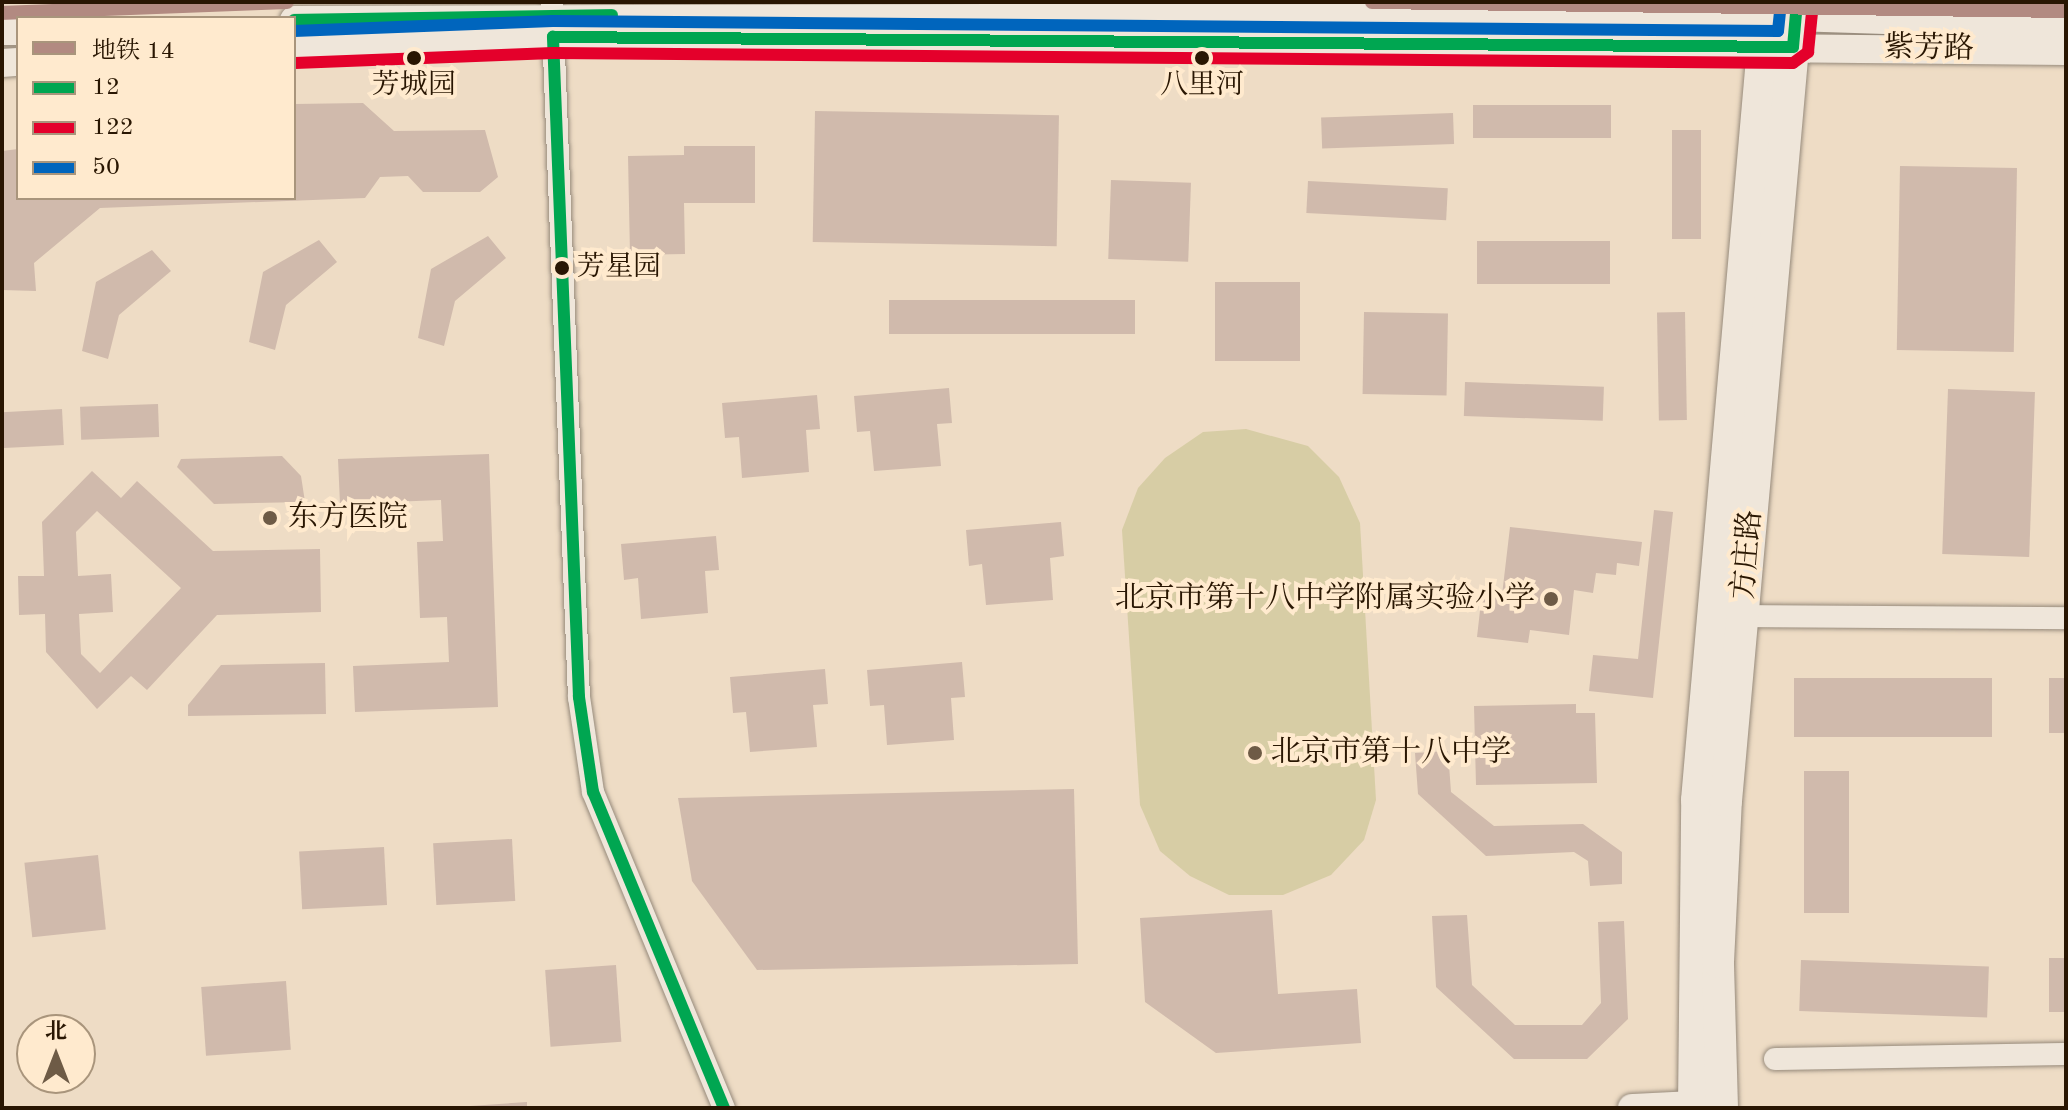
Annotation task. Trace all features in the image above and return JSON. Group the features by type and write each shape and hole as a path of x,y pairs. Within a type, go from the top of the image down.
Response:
{"main road":[{"name":"方庄路","path":"1708,1106 1743,616 1780,22"},
{"name":"方庄路","path":"1708,1106 1697,800 1780,22"}],"street":[{"path":"296,47 552,18"},
{"path":"552,18 579,697 593,792 724,1108"},
{"path":"296,20 1780,22"},
{"name":"紫芳路","path":"1780,22 2066,26"},
{"name":"紫芳路","path":"1780,22 2066,51"},
{"path":"1743,616 2066,618"},
{"path":"1775,1059 2066,1054"},
{"path":"1632,1108 1708,1106"}],"shaded area":[{"path":"1246,429 1308,446 1339,477 1360,523 1376,800 1364,840 1331,875 1283,895 1229,895 1190,876 1160,851 1140,805 1122,530 1138,488 1165,458 1203,432"}],"building":[{"path":"363,103 394,131 485,130 498,177 480,192 423,192 408,176 380,177 365,198 100,208 34,263 36,291 2,290 2,151 16,149 16,200 296,200 296,104"},
{"path":"1473,105 1611,105 1611,138 1473,138"},
{"path":"815,111 1059,115 1057,246 813,242"},
{"path":"1453,113 1454,144 1322,149 1321,118"},
{"path":"1672,130 1701,130 1701,239 1672,239"},
{"path":"684,146 755,146 755,203 684,203 685,254 630,255 628,156 684,155"},
{"path":"1900,166 2017,168 2014,352 1897,350"},
{"path":"1111,180 1191,183 1188,262 1108,259"},
{"path":"1308,181 1448,188 1446,220 1306,213"},
{"path":"488,236 506,258 455,301 444,346 418,338 431,269"},
{"path":"319,240 337,262 286,305 275,350 249,342 263,272"},
{"path":"1477,241 1610,241 1610,284 1477,284"},
{"path":"152,250 171,271 119,315 108,359 82,351 96,282"},
{"path":"1215,282 1300,282 1300,361 1215,361"},
{"path":"889,300 1135,300 1135,334 889,334"},
{"path":"1364,312 1448,313 1447,395 1363,394"},
{"path":"1657,312 1685,312 1687,420 1659,420"},
{"path":"1465,382 1604,387 1603,421 1464,416"},
{"path":"949,388 952,423 937,424 941,466 874,471 870,431 857,432 854,396"},
{"path":"1948,389 2035,392 2029,557 1942,554"},
{"path":"817,395 820,429 806,430 809,472 742,478 739,437 725,438 722,403"},
{"path":"158,404 159,437 81,440 80,407"},
{"path":"62,409 64,445 4,448 2,412"},
{"path":"489,454 498,707 355,712 353,666 449,662 447,617 420,618 417,542 443,541 441,500 340,504 338,459"},
{"path":"282,456 301,476 305,502 214,504 177,467 181,459"},
{"path":"92,471 121,498 137,481 213,551 320,549 321,612 217,615 147,690 131,676 97,709 46,652 45,614 19,615 18,576 44,576 42,522","holes":["97,511 181,588 100,673 81,654 79,614 113,612 111,574 78,576 76,532"]},
{"path":"1654,510 1673,512 1653,698 1589,691 1593,655 1638,659"},
{"path":"1061,522 1064,556 1050,558 1053,600 986,605 982,564 969,566 966,530"},
{"path":"1510,527 1642,542 1639,566 1617,563 1616,575 1596,573 1593,593 1574,590 1569,635 1530,630 1528,643 1477,637 1482,593 1502,595"},
{"path":"716,536 719,570 705,571 708,613 641,619 638,578 624,580 621,544"},
{"path":"962,662 965,697 951,698 954,740 887,745 884,705 870,706 867,670"},
{"path":"325,663 326,714 188,716 188,705 221,665"},
{"path":"825,669 828,704 813,705 817,747 750,752 746,712 733,713 730,677"},
{"path":"1794,678 1992,678 1992,737 1794,737"},
{"path":"2049,678 2066,678 2066,733 2049,733"},
{"path":"1576,704 1576,713 1595,713 1597,783 1476,785 1474,706"},
{"path":"1448,751 1451,792 1494,826 1583,824 1622,852 1622,884 1590,886 1588,861 1574,852 1486,856 1418,794 1415,753"},
{"path":"1804,771 1849,771 1849,913 1804,913"},
{"path":"1074,789 1078,964 757,970 692,881 678,798"},
{"path":"512,839 515,901 436,905 433,843"},
{"path":"384,847 387,905 302,909 299,851"},
{"path":"98,855 106,930 32,937 24,863"},
{"path":"1272,910 1278,994 1357,989 1361,1043 1216,1053 1145,1002 1140,918"},
{"path":"1467,915 1472,985 1515,1025 1582,1025 1601,1003 1598,922 1624,921 1628,1019 1587,1059 1514,1059 1436,987 1432,916"},
{"path":"2049,958 2066,958 2066,1012 2049,1012"},
{"path":"1801,960 1989,967 1987,1018 1799,1011"},
{"path":"616,965 621,1042 551,1047 545,970"},
{"path":"286,981 291,1050 206,1056 201,987"},
{"path":"527,1102 527,1108 470,1108 470,1106"}],"metro line":[{"name":"14","path":"2,13 287,2"},
{"name":"14","path":"1372,2 2066,11"}],"transit line":[{"name":"50","path":"296,31 553,21 1778,31 1781,2"},
{"name":"12","path":"724,1108 593,792 579,697 553,37 1793,47 1797,2"},
{"name":"122","path":"296,63 553,53 1793,63 1808,52 1813,3"},
{"name":"12","path":"296,20 612,15"}],"place":[{"name":"芳城园","path":"414,58"},
{"name":"八里河","path":"1202,58"},
{"name":"芳星园","path":"562,268"},
{"name":"东方医院","path":"270,518"},
{"name":"北京市第十八中学附属实验小学","path":"1551,599"},
{"name":"北京市第十八中学","path":"1255,753"}]}
